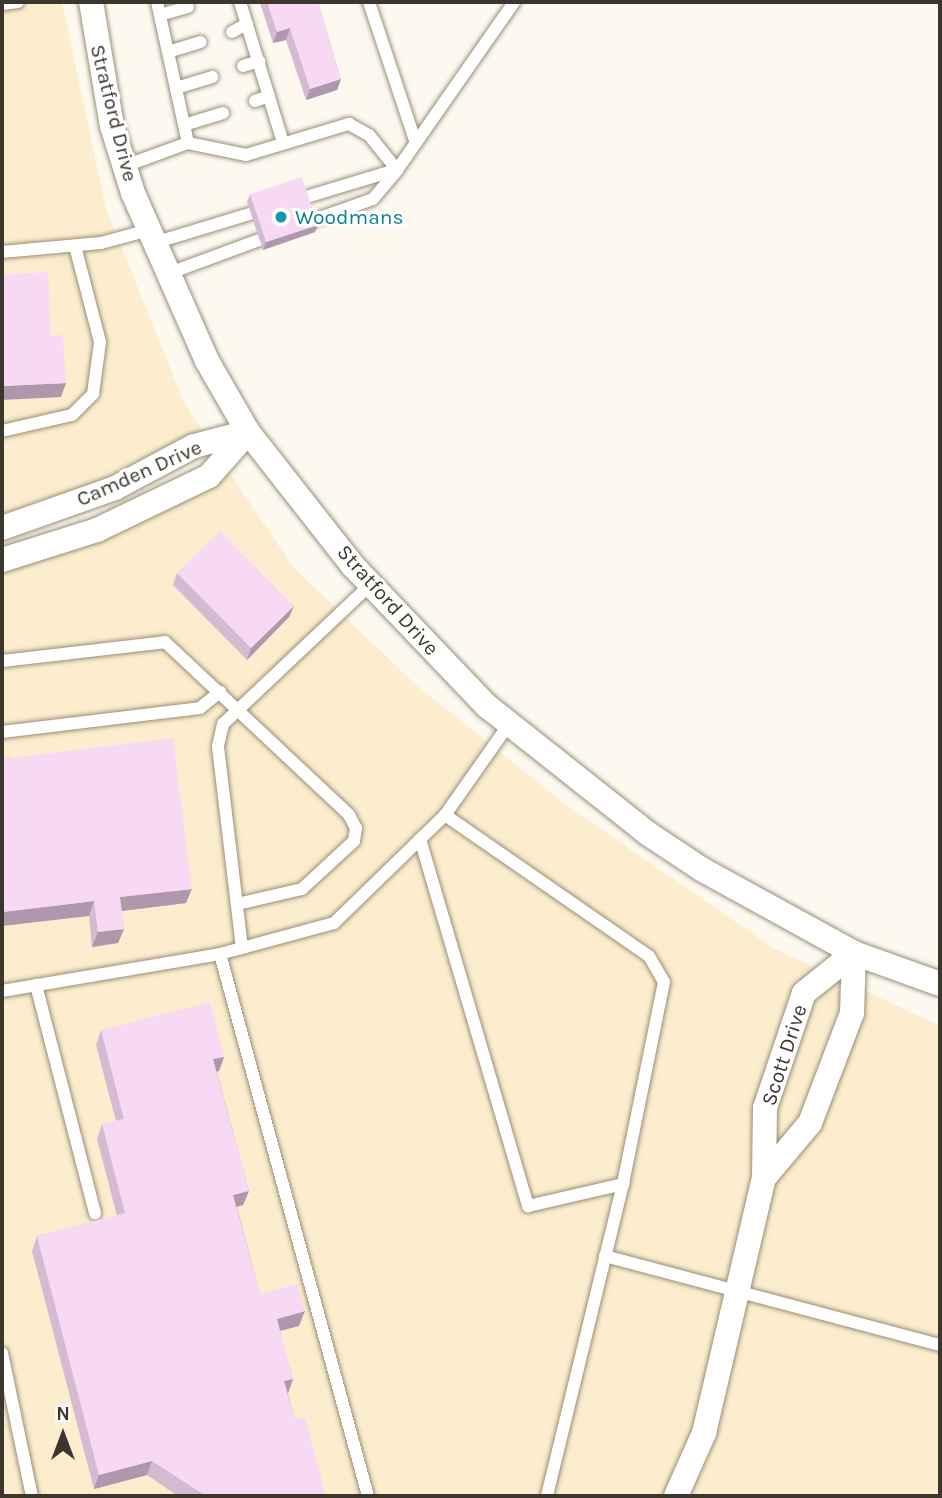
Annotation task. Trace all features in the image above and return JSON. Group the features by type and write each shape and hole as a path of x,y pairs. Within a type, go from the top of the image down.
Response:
{"street":[{"name":"Stratford Drive","path":"91,2 98,62 125,166 151,237 206,361 248,432 370,585 509,724 681,855 853,953 940,984"},
{"name":"Camden Drive","path":"2,528 116,488 194,446 248,432"},
{"name":"Camden Drive","path":"2,560 97,530 209,476 248,432"},
{"name":"Scott Drive","path":"676,1496 704,1433 764,1178 765,1108 804,993 853,953"},
{"name":"Scott Drive","path":"764,1178 810,1123 852,1013 853,953"}],"lane":[{"path":"2,4 18,2"},
{"path":"157,2 188,143"},
{"path":"240,2 283,143"},
{"path":"369,2 415,140"},
{"path":"167,274 373,199 397,170 511,3"},
{"path":"160,15 188,7"},
{"path":"232,32 247,24"},
{"path":"168,52 200,42"},
{"path":"243,66 259,61"},
{"path":"176,88 212,77"},
{"path":"255,101 270,96"},
{"path":"184,125 223,113"},
{"path":"125,166 188,143 246,155 349,124 369,135 397,170"},
{"path":"2,252 151,237 397,170"},
{"path":"2,431 72,415 93,394 100,342 75,246"},
{"path":"242,948 218,746 223,724 370,585"},
{"path":"2,661 165,642 349,815 356,828 354,841 344,855 302,889 237,904"},
{"path":"2,732 200,708 220,692"},
{"path":"2,991 220,954 334,923 445,815 509,724"},
{"path":"445,815 649,956 660,970 664,994 623,1184 547,1496"},
{"path":"420,839 528,1206 623,1184"},
{"path":"220,954 368,1496"},
{"path":"36,985 95,1213"},
{"path":"606,1256 940,1345"},
{"path":"2,1353 32,1496"}],"shaded area":[{"path":"2,2 62,2 106,209 184,403 204,433 115,480 2,519"},
{"path":"227,469 293,567 417,686 566,805 775,949 940,1026 940,1496 2,1496 2,566"}],"building":[{"path":"267,2 318,2 341,79 310,89 290,28 277,32"},
{"name":"Woodmans","path":"302,177 318,225 266,242 250,194"},
{"path":"48,272 51,336 63,335 66,383 2,386 2,275"},
{"path":"220,531 294,606 251,648 177,573"},
{"path":"173,738 192,889 120,897 124,929 98,932 94,901 2,912 2,759"},
{"path":"210,1002 224,1057 213,1059 249,1191 233,1195 260,1294 297,1284 305,1311 277,1319 293,1379 284,1381 294,1418 305,1418 326,1496 206,1496 152,1461 99,1475 37,1236 125,1213 102,1124 124,1119 101,1030"}],"place":[{"name":"Woodmans","path":"281,217"}]}
